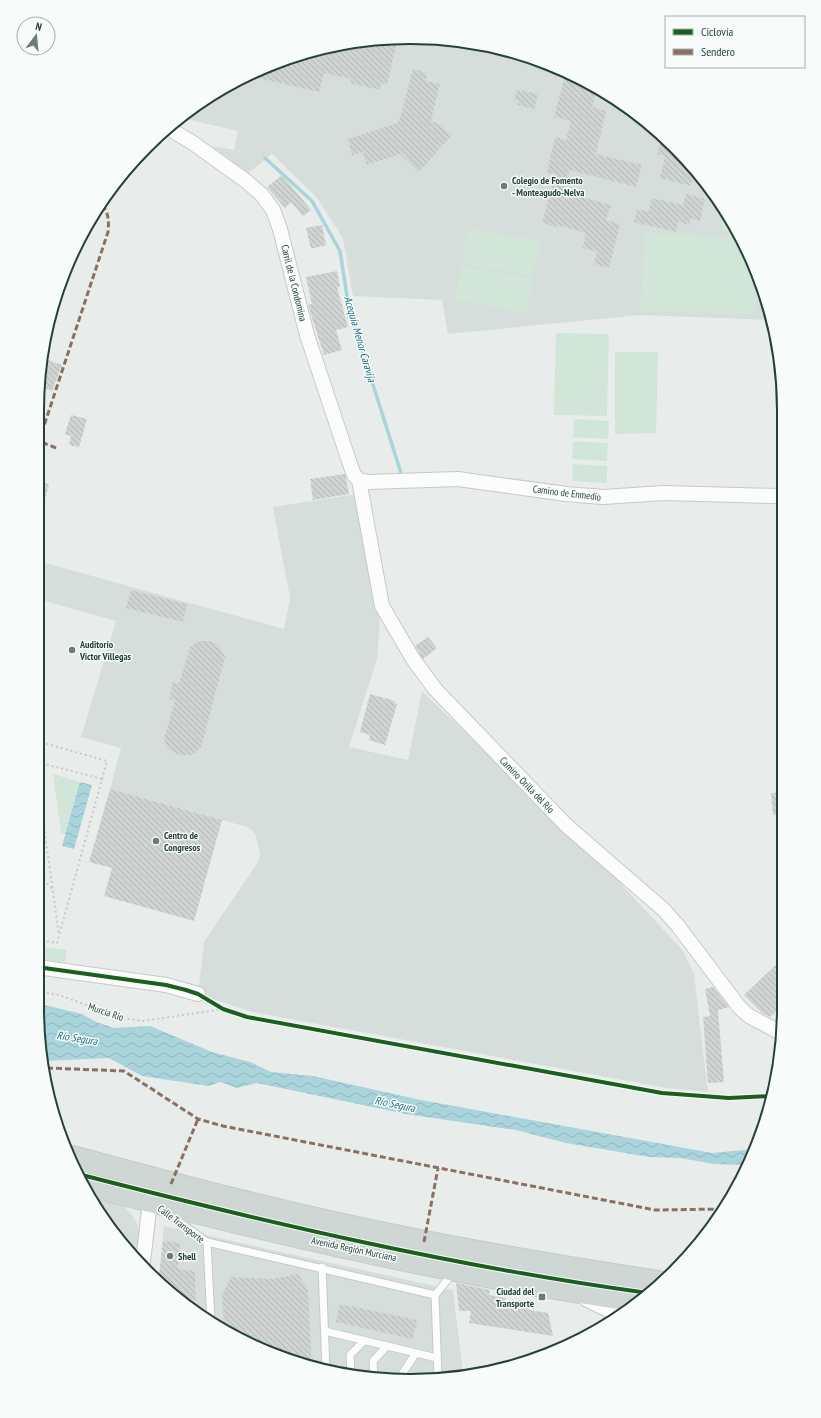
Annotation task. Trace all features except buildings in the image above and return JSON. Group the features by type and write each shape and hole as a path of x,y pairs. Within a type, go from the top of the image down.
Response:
{"main road":[{"name":"Avenida Región Murciana","path":"77,1158 171,1184 289,1213 404,1238 564,1267 654,1281"},
{"name":"Avenida Región Murciana","path":"91,1187 325,1243 454,1271 561,1289"},
{"path":"561,1289 632,1300"}],"street":[{"name":"Carril de la Condomina","path":"173,131 193,143 246,181 262,195 273,210 280,229 307,335 354,475 359,480"},
{"name":"Camino de Enmedio","path":"359,480 368,482 458,479 566,494 603,497 664,493 777,496"},
{"name":"Camino Orilla del Río","path":"359,480 382,606 409,653 435,689 566,825 664,910 678,926 740,1008 749,1016 776,1030"},
{"path":"44,968 166,986 198,994"},
{"path":"143,1258 150,1201"},
{"name":"Avenida Región Murciana","path":"561,1289 613,1313"}],"lane":[{"name":"Calle Transporte","path":"150,1201 207,1242 211,1314"},
{"path":"207,1242 322,1267 436,1295"},
{"path":"322,1267 326,1364"},
{"path":"438,1373 436,1295 454,1271"},
{"path":"324,1331 437,1358"},
{"path":"351,1369 350,1355 364,1341"},
{"path":"374,1372 373,1361 387,1346"},
{"path":"402,1374 416,1353"}],"path":[{"path":"44,743 106,761 57,943 44,941"},
{"path":"44,764 102,780"},
{"path":"44,827 59,937"},
{"path":"44,880 53,891"},
{"path":"198,994 229,1011"}],"shaded area":[{"name":"Colegio de Fomento - Monteagudo-Nelva","path":"410,44 458,47 505,56 528,63 573,82 594,93 634,120 670,151 701,187 728,227 749,270 766,320 641,315 448,334 442,300 353,296 343,238 317,198 272,154 248,173 212,146 234,150 238,131 188,120 227,93 248,82 293,63 316,56 363,47"},
{"path":"357,494 380,619 377,659 349,747 408,760 422,691 609,871 683,951 694,974 708,1092 667,1088 252,1012 198,994 204,942 258,862 260,854 256,836 252,830 247,827 110,789 121,748 81,737 116,621 44,601 44,563 284,629 290,598 273,507"},
{"path":"96,1196 125,1207 134,1218 145,1241 143,1258 120,1231"},
{"path":"164,1226 453,1290 463,1370 410,1374 363,1371 316,1362 293,1355 248,1336 227,1325 187,1298 159,1274"}],"green space":[{"path":"720,214 731,232 723,234"},
{"path":"468,229 540,241 533,276 462,264"},
{"path":"644,233 733,237 757,290 756,315 641,310"},
{"path":"461,266 533,279 527,313 455,300"},
{"path":"556,333 609,334 607,416 554,415"},
{"path":"615,352 658,352 656,433 615,434"},
{"path":"574,419 609,421 608,439 573,437"},
{"path":"573,441 608,443 607,461 572,459"},
{"path":"573,464 607,466 607,483 572,481"},
{"path":"53,774 80,782 66,834 61,833"},
{"path":"44,947 67,950 65,963 44,959"}],"water":[{"path":"80,782 92,785 74,849 62,846"},
{"name":"Río Segura","path":"44,1005 82,1014 96,1022 114,1028 150,1026 212,1052 250,1062 271,1072 313,1076 416,1099 712,1153 748,1150 741,1165 714,1164 680,1158 649,1157 566,1143 516,1130 406,1114 257,1083 237,1088 220,1082 209,1086 142,1076 109,1058 48,1061"}],"waterway":[{"name":"Acequia Menor Caravija","path":"265,158 312,201 340,251 349,309 401,473"}],"marked path":[{"path":"44,426 108,232 108,216 105,209"},
{"path":"44,443 56,448"},
{"path":"49,1068 124,1071 198,1119 223,1126 655,1210 716,1209"},
{"path":"171,1184 198,1119"},
{"path":"424,1242 438,1168"}],"cycle path":[{"path":"44,968 166,985 198,994 223,1009 247,1017 662,1093 729,1098 766,1096"},
{"path":"85,1176 293,1227 434,1257 641,1292"}],"place":[{"name":"Colegio de Fomento - Monteagudo-Nelva","path":"504,186"},
{"name":"Auditorio Víctor Villegas","path":"72,650"},
{"name":"Centro de Congresos","path":"156,841"},
{"name":"Shell","path":"170,1256"},
{"name":"Ciudad del Transporte","path":"542,1297"}]}
